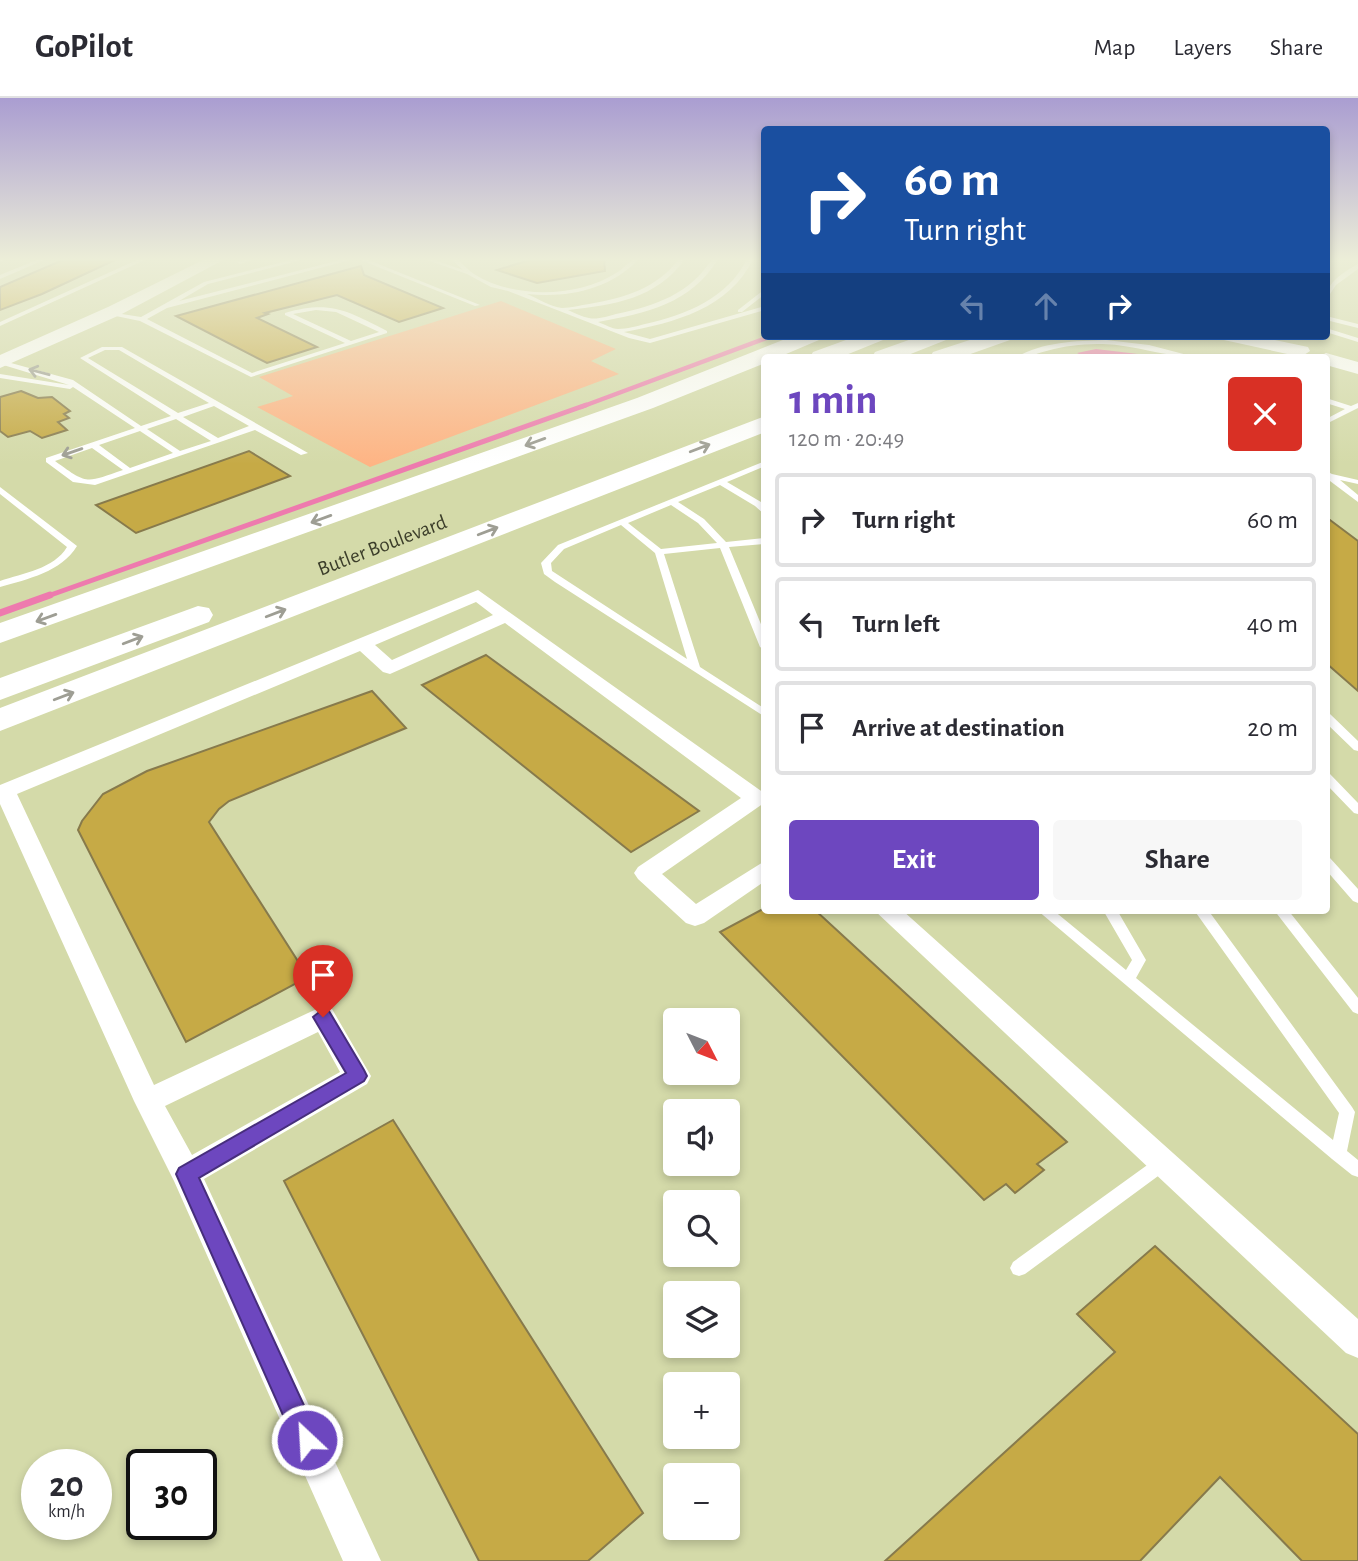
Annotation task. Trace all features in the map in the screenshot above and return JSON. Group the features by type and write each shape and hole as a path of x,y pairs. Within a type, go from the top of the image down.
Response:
{"highway":[{"path":"767,354 802,340"},
{"path":"829,354 866,340"},
{"path":"891,354 928,340"},
{"path":"950,354 991,340"},
{"path":"0,634 666,395 761,357"},
{"name":"Butler Boulevard","path":"0,659 761,379"},
{"name":"Butler Boulevard","path":"0,690 761,403"},
{"path":"0,720 761,425"}],"main road":[{"path":"0,350 48,327"},
{"path":"0,362 79,327"},
{"path":"1249,340 1301,351"},
{"path":"1269,340 1311,354"},
{"path":"1280,340 1301,351"},
{"path":"1330,360 1358,368"}],"street":[{"path":"362,1561 186,1174 148,1101 5,791 478,595 761,802 646,873 695,917 761,872"},
{"path":"890,914 1358,1341"},
{"path":"148,1101 323,1017 358,1076 186,1174"}],"lane":[{"path":"158,327 251,375 385,332 375,327"},
{"path":"316,327 351,343"},
{"path":"606,327 650,341 701,327"},
{"path":"616,331 632,327"},
{"path":"1330,331 1358,340"},
{"path":"1027,354 1063,344 1101,342 1141,345 1179,354"},
{"path":"217,441 83,358 103,348 120,348 304,453"},
{"path":"1032,352 1038,354"},
{"path":"0,362 57,377 179,454"},
{"path":"0,376 74,387"},
{"path":"1330,401 1356,408"},
{"path":"215,403 49,460 83,483 100,482 254,426"},
{"path":"1330,420 1356,408"},
{"path":"93,445 130,471"},
{"path":"761,465 561,547 546,563 547,572 761,711"},
{"path":"1330,475 1358,482"},
{"path":"1330,476 1358,499"},
{"path":"720,481 761,509"},
{"path":"0,490 72,546 65,556 52,565 0,584"},
{"path":"671,501 701,521 723,545 761,638"},
{"path":"622,522 659,552 695,669"},
{"path":"659,552 761,541"},
{"path":"1330,720 1358,747"},
{"path":"1330,780 1358,810"},
{"path":"1330,866 1358,898"},
{"path":"1049,914 1358,1170"},
{"path":"1112,914 1139,960 1128,979"},
{"path":"1204,914 1347,1112 1338,1154"},
{"path":"1284,914 1358,1008"},
{"path":"1019,1268 1163,1163"}],"shaded area":[{"path":"417,327 564,327 616,349 591,361 619,374 370,467 257,407 293,396 259,377"},
{"path":"1096,349 1138,354 1079,354 1077,353"}],"building":[{"path":"198,327 276,327 317,347 267,363"},
{"path":"21,391 38,398 52,397 70,411 64,414 69,418 58,422 67,430 42,438 30,431 8,437 0,431 0,397"},
{"path":"249,451 290,476 136,533 96,505"},
{"path":"1330,520 1358,541 1358,691 1330,666"},
{"path":"486,655 699,811 631,852 422,685"},
{"path":"372,691 406,728 229,801 209,822 308,977 186,1042 78,830 82,821 103,794 147,771"},
{"path":"761,910 761,914 819,914 1067,1142 1037,1164 1044,1170 1015,1193 1006,1184 984,1200 720,932"},
{"path":"393,1120 643,1513 588,1561 479,1561 284,1181"},
{"path":"1155,1246 1358,1434 1358,1561 1302,1561 1220,1477 1140,1561 885,1561 1115,1352 1077,1314"}],"waterway":[{"path":"581,407 761,340"},
{"path":"45,597 586,405"},
{"path":"0,613 50,595"}],"route":[{"path":"307,1440 186,1174 358,1076 323,1017"}]}
